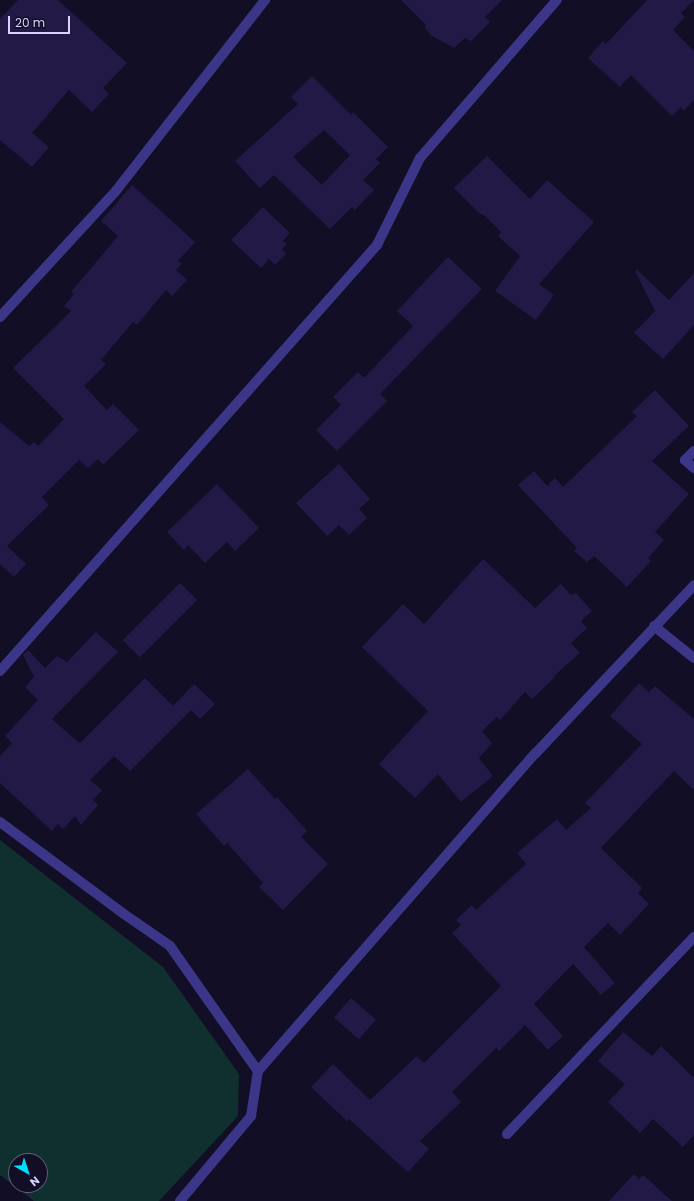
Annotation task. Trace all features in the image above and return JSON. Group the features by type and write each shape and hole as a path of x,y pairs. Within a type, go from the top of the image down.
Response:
{"street":[{"path":"0,317 115,192 264,0"},
{"path":"0,671 377,245 420,158 557,0"},
{"path":"694,451 685,460 694,468"},
{"path":"180,1201 251,1116 258,1071 535,754 694,585"},
{"path":"654,626 694,658"},
{"path":"0,822 124,914 170,946 258,1071"},
{"path":"507,1134 694,937"}],"green space":[{"path":"0,840 163,967 239,1074 238,1116 159,1201 34,1201 24,1193 48,1193 48,1153 8,1153 8,1181 0,1175"}],"building":[{"path":"18,0 58,0 127,63 103,88 109,94 92,112 69,90 32,133 49,147 32,167 0,140 0,19"},
{"path":"401,0 502,0 485,17 490,22 471,41 465,38 454,48 432,36 425,28 426,25"},
{"path":"647,0 694,0 681,13 685,17 673,30 694,51 694,100 683,111 681,107 672,116 631,75 620,87 588,58 603,41 606,44"},
{"path":"312,76 351,115 353,112 388,147 376,159 380,163 363,180 374,190 355,210 352,207 330,229 274,175 260,188 235,161 298,104 291,97","holes":["324,130 350,155 322,185 293,157"]},
{"path":"487,156 530,199 547,180 594,222 539,284 554,295 536,320 495,291 520,256 498,236 501,232 454,188"},
{"path":"132,185 195,242 178,261 182,264 176,270 187,280 172,296 166,290 137,325 133,322 101,360 106,364 84,386 107,410 113,404 139,430 103,465 98,459 88,468 79,460 42,497 49,505 7,546 26,564 14,577 0,564 0,422 29,446 34,442 38,446 64,419 13,368 71,311 64,306 74,294 71,292 118,236 101,221"},
{"path":"263,207 290,233 283,241 287,244 282,249 286,254 275,265 269,259 261,268 231,240"},
{"path":"448,257 482,289 380,394 387,401 337,451 316,430 341,405 333,397 358,372 364,378 413,326 397,311"},
{"path":"637,270 669,300 694,273 694,325 663,359 634,333 655,311 635,271"},
{"path":"655,390 689,426 652,461 689,494 655,532 664,540 648,558 651,561 627,587 594,556 587,562 574,551 577,548 518,485 534,471 547,486 555,478 563,487 637,416 632,412"},
{"path":"339,464 370,499 359,509 367,518 349,535 339,525 327,536 296,503"},
{"path":"217,484 259,528 235,551 227,542 205,563 188,545 184,550 167,532"},
{"path":"483,559 535,608 561,584 571,595 576,593 592,611 581,621 587,628 571,643 580,653 554,676 555,677 532,699 525,692 500,720 497,717 482,731 492,743 479,758 493,776 461,802 438,774 415,798 379,764 428,711 362,647 403,604 424,624"},
{"path":"180,583 197,600 140,657 123,640"},
{"path":"96,632 118,652 52,719 78,742 80,743 145,678 173,706 194,684 215,704 200,719 191,710 130,771 114,756 90,780 102,790 93,800 98,805 81,825 75,816 63,829 58,824 52,831 0,783 0,756 12,743 5,736 38,700 25,687 34,677 23,655 28,650 45,668 57,656 67,662"},
{"path":"639,683 649,692 655,686 694,719 694,790 674,771 601,848 642,888 638,893 649,904 620,935 608,923 584,947 615,983 601,995 573,964 534,1004 563,1036 548,1050 525,1025 499,1051 496,1048 452,1092 461,1102 420,1141 429,1149 408,1172 349,1119 347,1121 311,1087 333,1064 370,1100 417,1056 424,1063 501,986 452,933 461,925 456,920 472,905 476,910 526,864 517,853 557,819 566,830 591,808 585,803 642,744 610,716"},
{"path":"248,769 275,799 277,797 307,831 301,837 328,864 283,910 259,887 263,883 227,843 224,846 196,814"},
{"path":"351,998 376,1020 359,1039 334,1018"},
{"path":"623,1032 652,1056 661,1046 694,1078 694,1135 683,1147 653,1119 640,1133 608,1102 625,1084 598,1061"},
{"path":"634,1174 639,1179 643,1175 672,1201 609,1201"}]}
